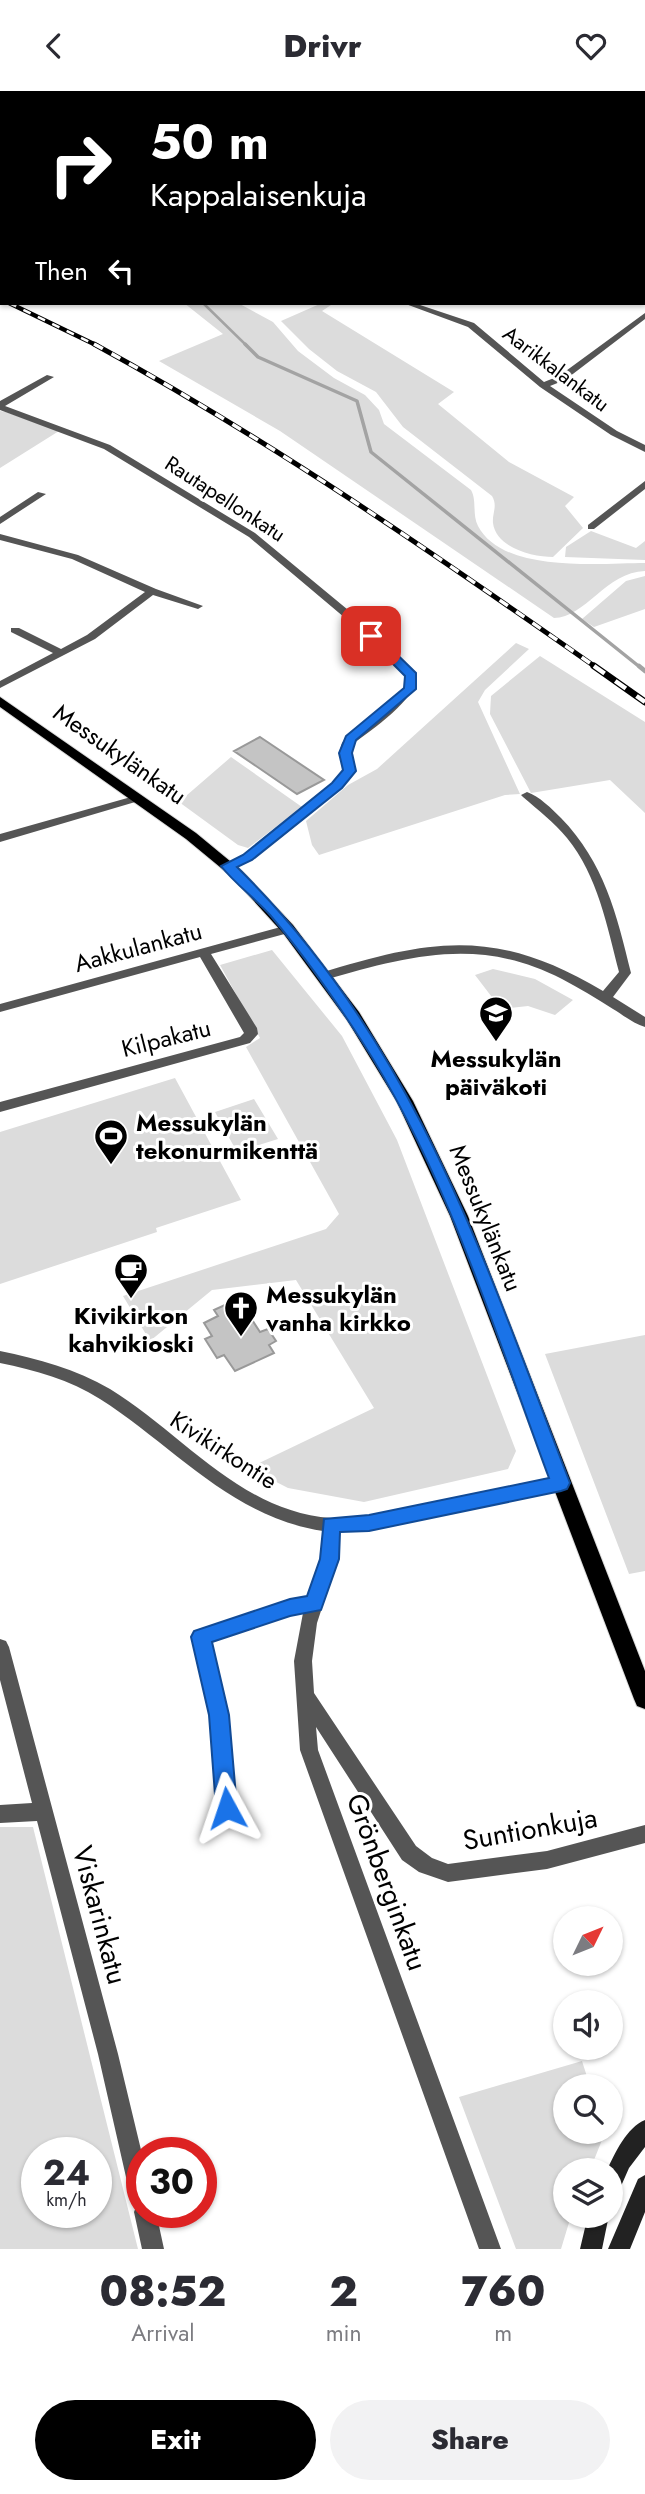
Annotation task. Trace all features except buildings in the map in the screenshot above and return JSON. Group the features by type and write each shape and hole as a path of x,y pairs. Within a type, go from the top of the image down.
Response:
{"main road":[{"name":"Messukylänkatu","path":"0,702 138,798 228,866 288,929 381,1059 428,1146 459,1216 645,1699"},
{"path":"623,2160 645,2130"},
{"path":"619,2249 645,2186"},
{"path":"591,2249 596,2228"}],"street":[{"name":"Aarikkalankatu","path":"413,305 471,325 543,385 614,433 645,449"},
{"path":"543,385 562,378 645,315"},
{"path":"0,406 50,377"},
{"name":"Rautapellonkatu","path":"0,406 107,447 252,535 355,621 412,675 412,684 402,698 348,743 345,753 349,771 344,779 248,857 228,866"},
{"path":"591,527 645,484"},
{"path":"0,521 41,494"},
{"path":"0,537 75,557 152,591 198,606"},
{"path":"0,685 108,626 152,591"},
{"path":"15,630 62,653"},
{"path":"527,795 577,840 599,876 625,974 605,998"},
{"path":"0,838 138,798"},
{"name":"Aakkulankatu","path":"0,1008 288,929"},
{"path":"324,976 390,955 471,949 512,954 556,971 645,1023"},
{"name":"Kilpakatu","path":"0,1107 245,1040 251,1034 250,1028 204,953"},
{"name":"Kivikirkontie","path":"0,1357 35,1363 67,1374 116,1401 187,1458 239,1491 276,1511 331,1525 369,1523 561,1483"},
{"name":"Grönberginkatu","path":"331,1525 330,1559 308,1623 303,1661 309,1750 490,2249"},
{"path":"227,1808 219,1715 201,1637 290,1607 314,1604"},
{"name":"Viskarinkatu","path":"0,1647 127,2137"},
{"name":"Suntionkuja","path":"305,1695 409,1853 426,1865 448,1873 547,1860 645,1834"},
{"path":"0,1814 43,1812"},
{"path":"148,2228 153,2249"}],"shaded area":[{"path":"187,305 242,305 273,322 298,351 334,378 365,395 379,410 384,424 471,490 478,526 491,541 508,552 554,563 645,563 645,571 631,573 619,579 576,611 554,618 280,431 159,361 223,334"},
{"path":"317,305 331,305 322,311 454,392 438,404 509,462 574,497 565,506 583,528 553,557 526,553 508,545 496,532 493,523 495,506 492,496 403,427 376,392 337,371 309,349 281,321"},
{"path":"0,411 6,412 59,431 0,468"},
{"path":"591,531 636,548 645,541 645,560 565,557 566,547"},
{"path":"645,576 645,609 594,627 582,619 626,581"},
{"path":"516,643 529,649 485,690 478,702 520,794 505,795 319,855 312,845 306,821 348,785 377,769"},
{"path":"540,656 645,722 645,813 610,780 531,793 490,714 491,696"},
{"path":"231,757 302,807 248,848 238,845 179,802"},
{"path":"272,950 342,1036 397,1140 516,1451 508,1469 364,1502 288,1488 249,1468 374,1408 296,1280 212,1290 150,1341 123,1296 326,1229 339,1214 246,1047 260,1038 220,965"},
{"path":"493,969 535,979 573,1000 555,1015 528,1006 501,1009 475,975"},
{"name":"Messukylän tekonurmikenttä","path":"175,1078 241,1200 156,1228 157,1232 0,1284 0,1132"},
{"path":"254,1099 278,1139 237,1152 215,1112"},
{"path":"645,1335 645,1571 629,1574 545,1354"},
{"path":"0,1827 33,1827 110,2137 21,2137 21,2228 112,2228 112,2145 126,2201 126,2228 133,2228 138,2249 0,2249"},
{"path":"582,2061 586,2074 553,2074 553,2144 600,2144 595,2158 553,2158 553,2228 567,2228 561,2249 516,2249 459,2097"}],"waterway":[{"path":"205,305 247,346"},
{"path":"247,346 258,357 357,401 371,452 641,668"},
{"path":"639,666 645,671"}],"railway":[{"path":"13,305 95,344"},
{"path":"95,344 287,458 412,540 597,668"},
{"path":"594,666 645,702"}],"place":[{"name":"Messukylän päiväkoti","path":"496,1043"},
{"name":"Messukylän tekonurmikenttä","path":"111,1166"},
{"name":"Kivikirkon kahvikioski","path":"131,1300"},
{"name":"Messukylän vanha kirkko","path":"241,1338"}],"route":[{"path":"227,1808 216,1695 201,1637 290,1607 314,1604 330,1559 331,1525 369,1523 561,1483 459,1216 405,1101 381,1059 324,976 273,911 228,866 248,857 337,786 349,771 345,753 351,739 410,689 412,675 371,636"}]}
